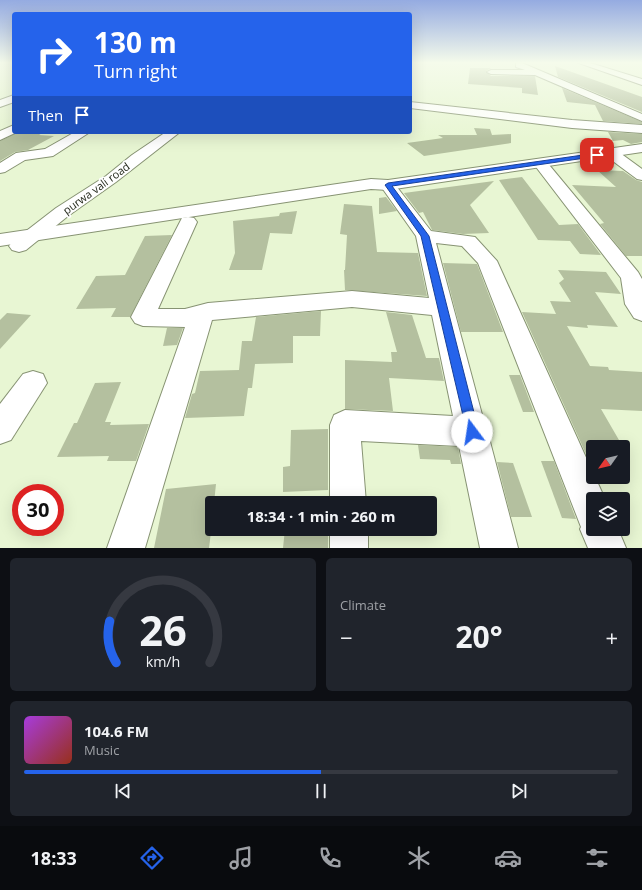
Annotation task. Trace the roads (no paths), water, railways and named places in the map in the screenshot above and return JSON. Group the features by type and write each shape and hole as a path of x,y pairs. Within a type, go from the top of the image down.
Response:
{"main road":[{"path":"412,102 570,120 642,125"},
{"path":"412,106 572,124 642,129"},
{"path":"0,240 371,184 388,185 642,148"},
{"path":"0,250 188,222 372,192 388,185"}],"street":[{"path":"571,88 642,118"},
{"path":"0,104 12,99"},
{"path":"0,136 12,130"},
{"path":"0,169 21,156 48,153 81,134"},
{"name":"purwa vali road","path":"19,246 62,212 171,134"},
{"path":"0,152 14,153 21,156"},
{"path":"611,153 642,176"},
{"path":"540,163 631,277 636,304 642,312"},
{"path":"388,185 425,236 499,548"},
{"path":"188,222 143,317 164,318 201,316 208,312 352,299 442,308"},
{"path":"425,236 468,241 487,261 586,497"},
{"path":"126,548 201,316"},
{"path":"0,429 33,382"},
{"path":"348,496 345,425 472,432"},
{"path":"349,536 349,548"},
{"path":"602,536 607,548"}]}
